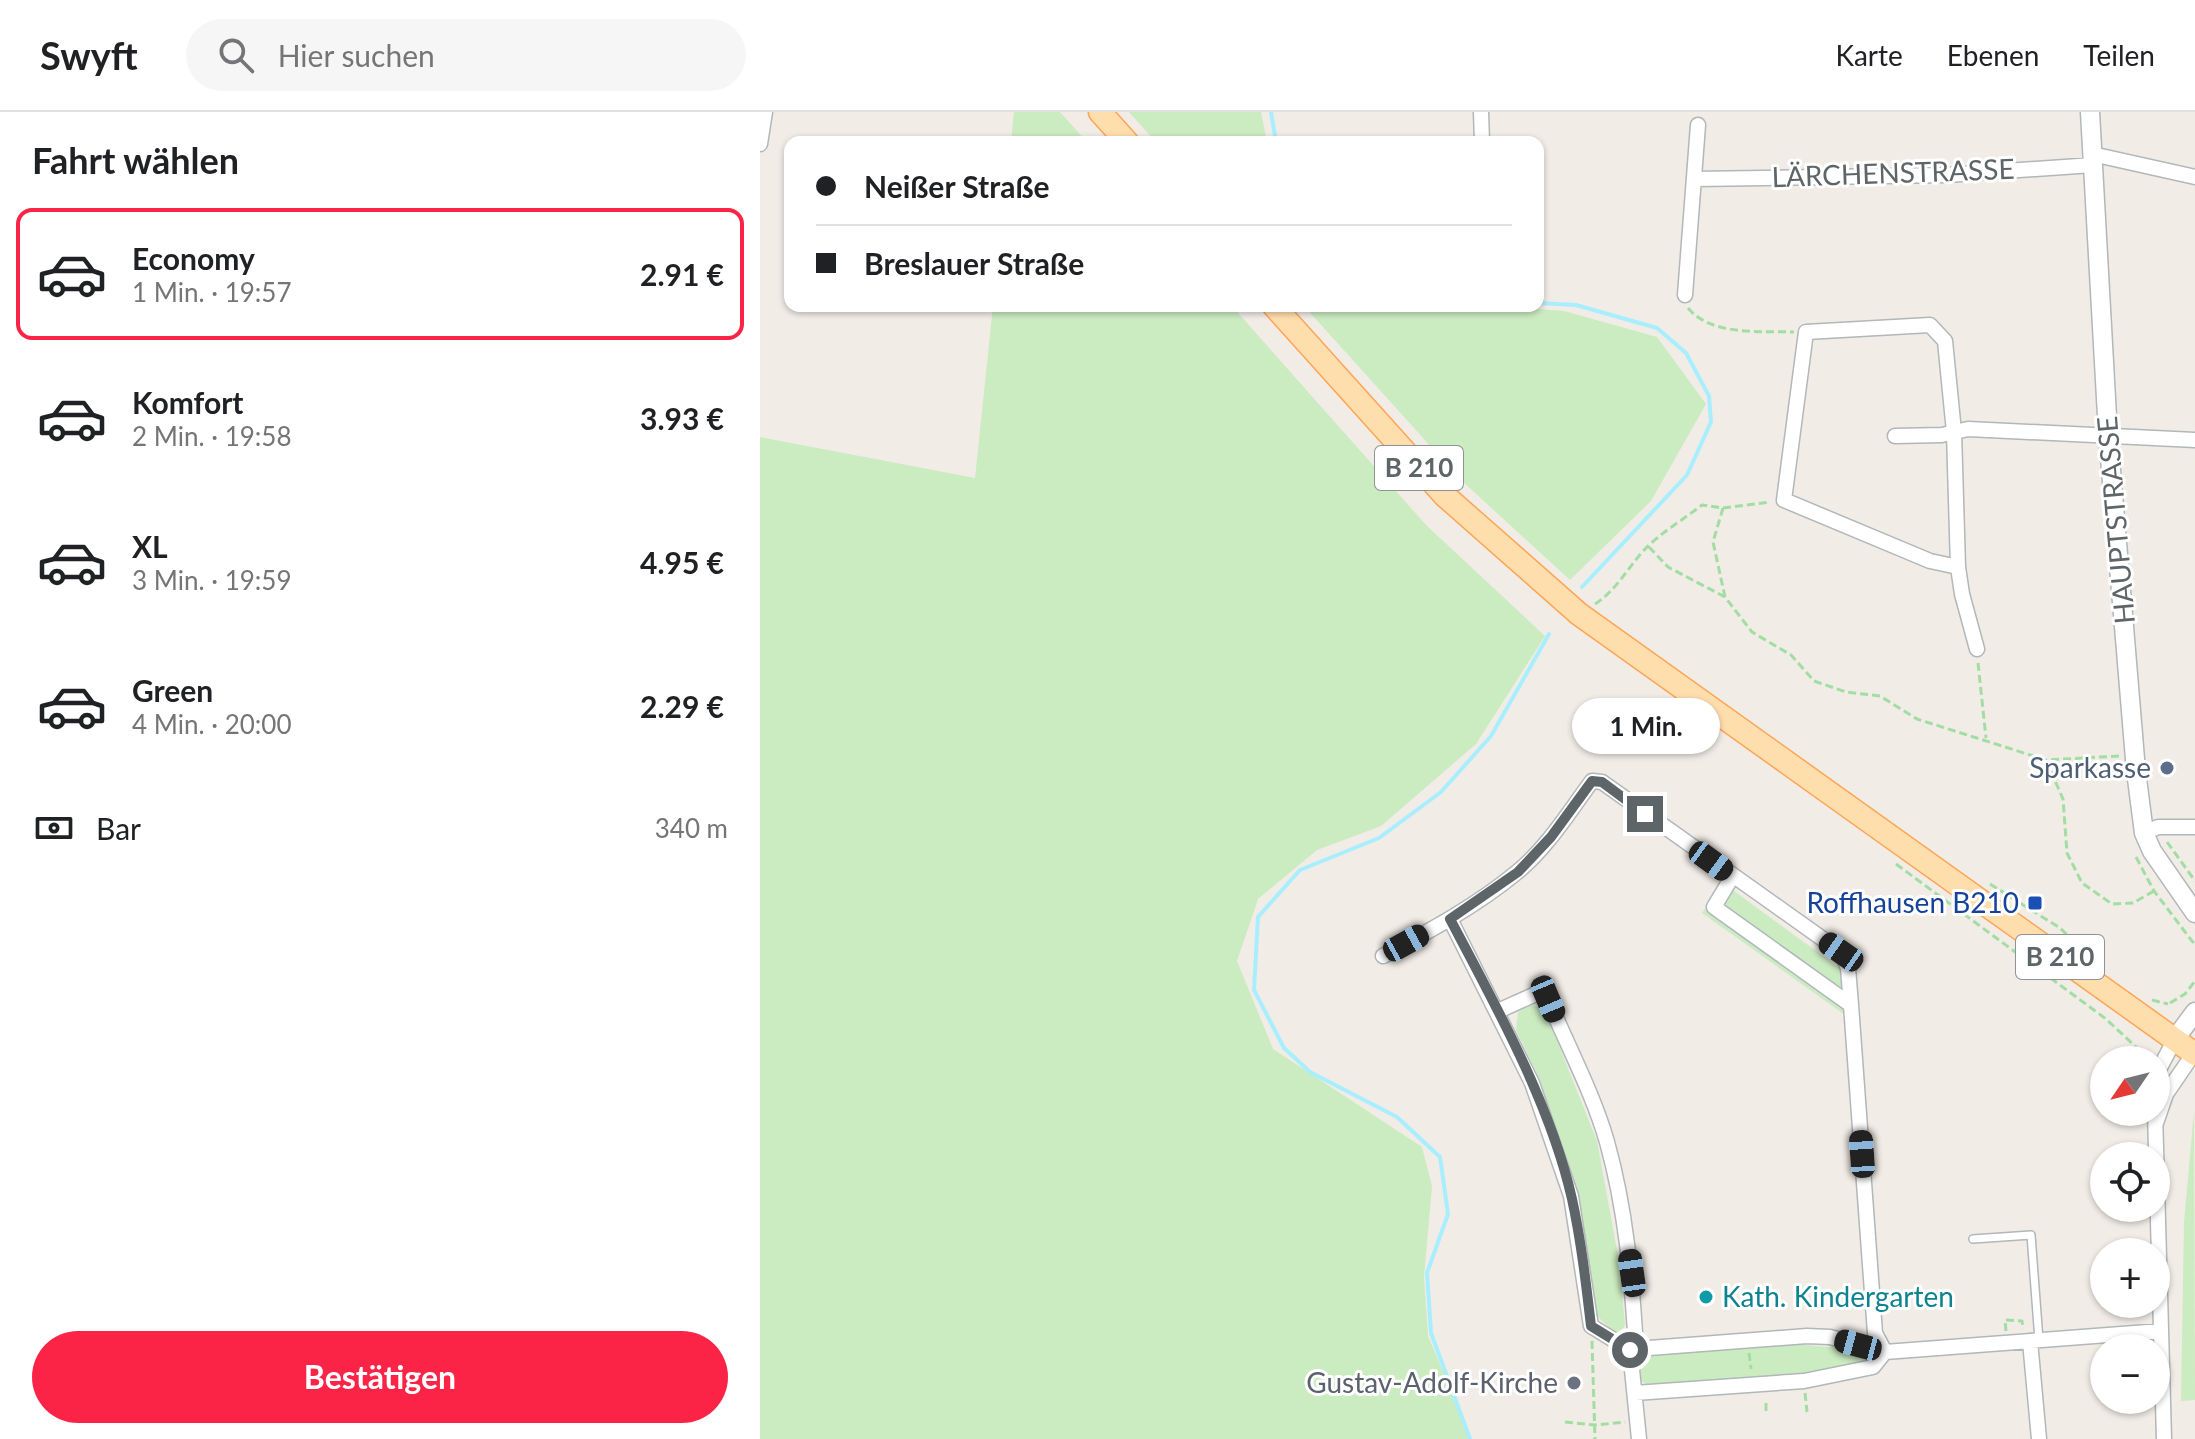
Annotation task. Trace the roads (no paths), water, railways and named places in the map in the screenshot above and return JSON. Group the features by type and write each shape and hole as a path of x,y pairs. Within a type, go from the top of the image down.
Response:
{"main road":[{"path":"1100,112 1122,136"},
{"name":"B 210","path":"1279,312 1444,495 1579,614 2195,1052"}],"street":[{"path":"760,144 765,112"},
{"path":"1481,112 1482,136"},
{"name":"HAUPTSTRASSE","path":"2090,112 2108,434 2144,833 2165,873 2195,913"},
{"path":"1685,295 1698,125"},
{"name":"LÄRCHENSTRASSE","path":"1694,179 1947,175 2092,160 2195,177"},
{"path":"1958,567 1930,561 1784,500 1806,332 1930,325 1945,341 1954,432 1958,567 1977,649"},
{"path":"1895,436 1968,429 2195,440"},
{"path":"1383,956 1450,919 1518,872 1551,837 1592,781 1602,782 1841,952 1848,968 1875,1333 1885,1352"},
{"path":"2144,833 2158,827 2195,827"},
{"path":"1732,877 1714,907 1851,1005"},
{"path":"1450,919 1532,1083 1571,1196 1591,1326 1633,1350 1748,1340 1830,1337 1885,1352 2161,1331"},
{"path":"1498,1011 1538,993 1548,999 1606,1138 1628,1245 1639,1439"},
{"path":"2170,1048 2195,1012"},
{"path":"2170,1088 2195,1052"},
{"path":"2156,1126 2164,1439"},
{"path":"2031,1341 2039,1439"},
{"path":"1635,1393 1804,1381 1873,1367 1885,1352"}],"lane":[{"path":"1973,1239 2031,1235 2031,1341"}],"waterway":[{"path":"1271,112 1275,136"},
{"path":"1544,303 1576,305 1657,328 1686,353 1709,396 1711,422 1687,475 1582,587"},
{"path":"1470,1439 1431,1333 1427,1273 1448,1214 1440,1157 1397,1117 1310,1072 1284,1048 1254,990 1258,917 1300,870 1379,838 1441,792 1491,736 1549,634"}],"place":[{"name":"Sparkasse","path":"2167,768"},
{"name":"Roffhausen B210","path":"2035,903"},
{"name":"Kath. Kindergarten","path":"1706,1297"},
{"name":"Gustav-Adolf-Kirche","path":"1574,1383"}]}
